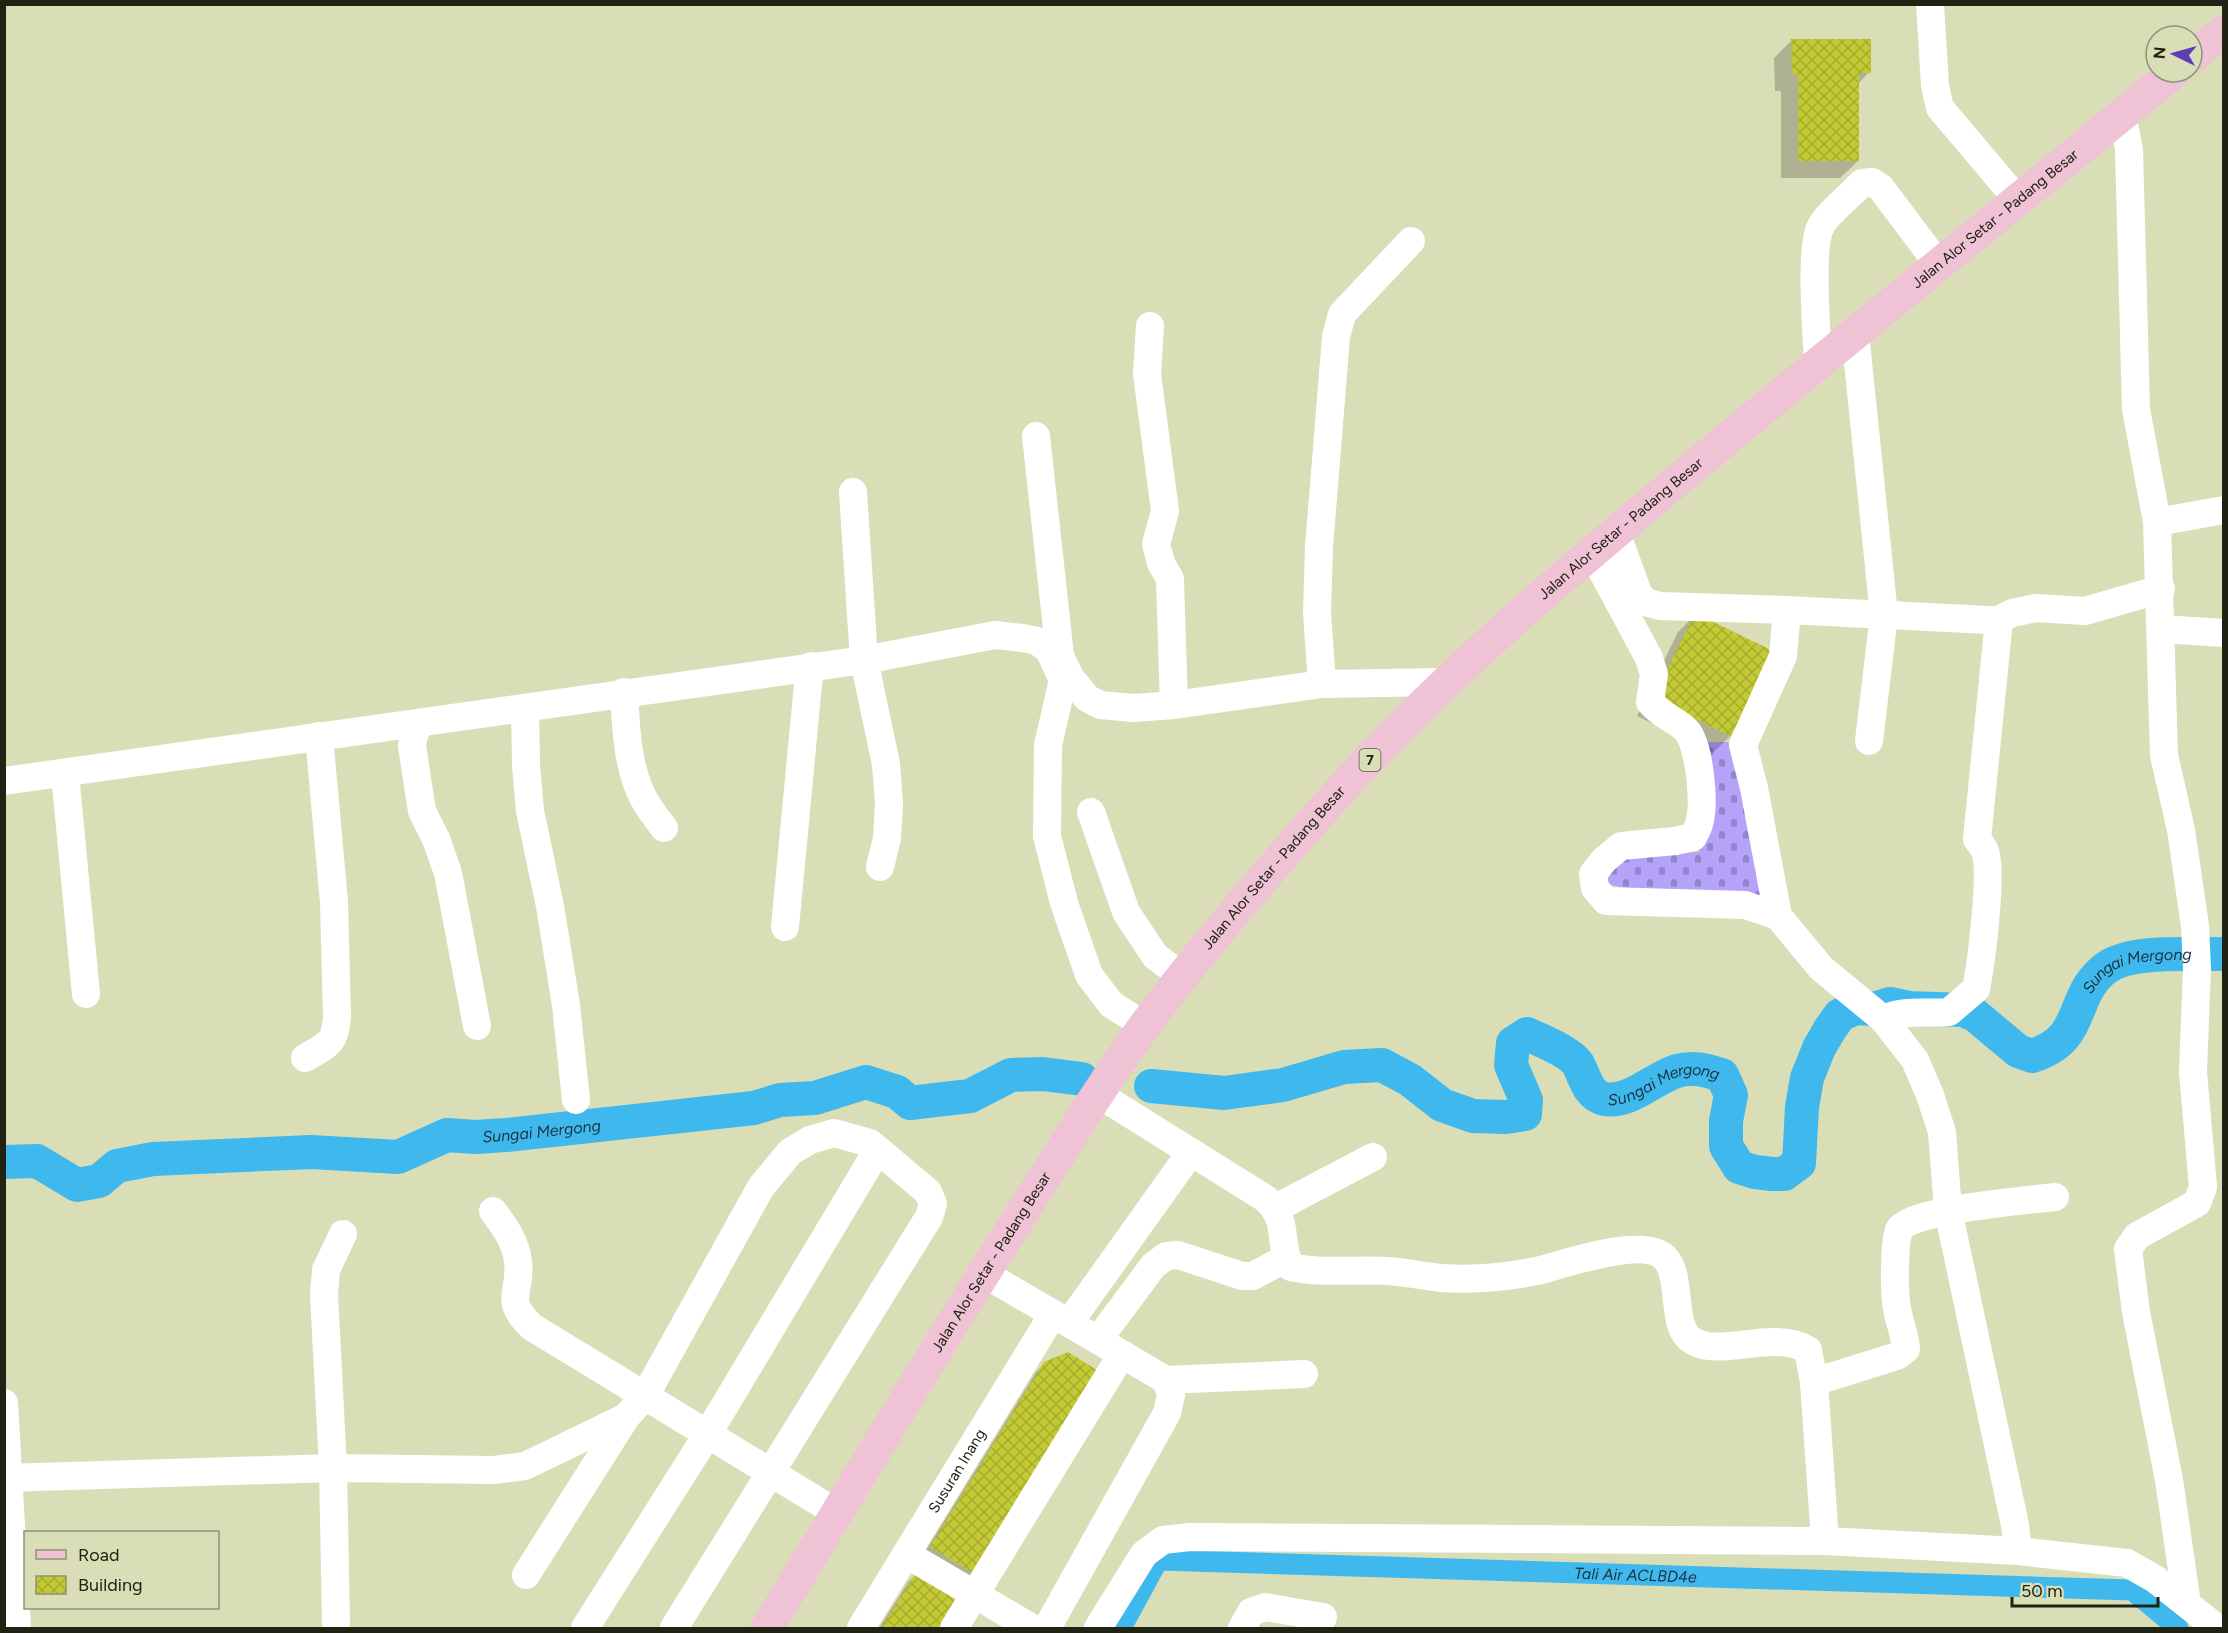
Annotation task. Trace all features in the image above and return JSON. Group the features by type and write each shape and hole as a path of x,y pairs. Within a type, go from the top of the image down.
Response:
{"main road":[{"path":"2204,47 2223,31"},
{"name":"Jalan Alor Setar - Padang Besar","path":"767,1629 983,1273 1098,1094 1145,1026 1183,977 1226,923 1332,800 1444,682 1604,542 1938,264 2159,84"}],"street":[{"path":"1930,4 1935,86 1940,108 2017,199"},
{"path":"2122,115 2129,149 2136,409 2157,522 2161,589 2164,755 2181,830 2195,926 2197,968 2193,1072 2203,1188 2197,1203 2137,1236 2128,1249 2136,1312 2169,1480 2187,1604"},
{"path":"1818,363 1816,240 1821,226 1862,183 1872,182 1881,188 1938,264"},
{"path":"1322,684 1317,613 1318,558 1336,337 1342,314 1411,241"},
{"path":"1150,326 1147,374 1165,510 1156,544 1161,563 1170,579 1174,705"},
{"path":"1855,333 1884,615 1869,741"},
{"path":"1036,436 1060,656 1070,677 1087,698"},
{"path":"853,492 864,660 886,764 889,803 887,838 880,867"},
{"path":"2157,522 2223,510"},
{"path":"1604,542 1645,602 1660,606 1999,620 2012,613 2036,608 2085,611 2161,589"},
{"path":"1604,542 1654,674 1650,702 1660,713 1687,731 1695,752 1702,795 1700,823 1693,837 1621,846 1604,860 1593,874 1595,888 1606,901 1745,905 1778,916"},
{"path":"1788,610 1783,656 1743,745 1754,788 1778,916 1821,968 1874,1011 1915,1060 1930,1095 1942,1132 1948,1210 2018,1551"},
{"path":"1874,1011 1894,1014 1957,1005 1976,989 1988,867 1985,852 1977,839 1999,620"},
{"path":"2161,629 2223,633"},
{"path":"4,781 864,660 995,635 1038,641 1049,650 1063,680 1100,705 1134,708 1174,705 1322,684 1444,682"},
{"path":"785,927 811,666"},
{"path":"1063,680 1047,745 1047,836 1064,903 1089,975 1111,1004 1145,1026"},
{"path":"624,692 626,727 632,764 644,800 664,828"},
{"path":"525,708 530,811 563,983 576,1100"},
{"path":"419,723 412,746 422,811 436,839 448,873 477,1026"},
{"path":"305,1058 330,1042 336,1035 337,1016 333,902 319,736"},
{"path":"65,774 86,994"},
{"path":"1091,812 1126,912 1155,956 1183,977"},
{"path":"1098,1094 1266,1199 1276,1208 1283,1225 1286,1258 1292,1267 1305,1270 1387,1271 1443,1278 1495,1277 1526,1273 1616,1251 1646,1249 1664,1257 1672,1273 1683,1331 1691,1341 1707,1346 1776,1342 1797,1344 1808,1350 1814,1382 1825,1540"},
{"path":"526,1575 626,1417 645,1396 761,1186 790,1152 810,1140 834,1133 870,1143 928,1192 933,1204 929,1217 674,1629"},
{"path":"585,1629 707,1435 877,1151"},
{"name":"Susuran Inang","path":"861,1629 906,1554 1061,1318 1191,1152"},
{"path":"1276,1208 1373,1157"},
{"path":"1814,1382 1897,1356 1906,1349 1906,1338 1897,1308 1896,1271 1897,1239 1900,1228 1907,1222 1948,1210 2055,1197"},
{"path":"493,1211 507,1230 515,1247 519,1264 514,1300 521,1317 531,1327 837,1514"},
{"path":"336,1623 333,1468 324,1294 326,1270 343,1234"},
{"path":"954,1629 1153,1266 1166,1256 1178,1255 1242,1276 1253,1276 1286,1258"},
{"path":"983,1273 1166,1380 1304,1374"},
{"path":"1047,1629 1167,1413 1171,1395 1166,1380"},
{"path":"4,1403 17,1629"},
{"path":"7,1478 333,1468 494,1470 525,1466 626,1417"},
{"path":"1098,1629 1144,1554 1163,1540 1181,1538 1825,1540 2018,1551 2127,1563 2155,1579 2217,1629"},
{"path":"906,1554 1032,1629"},
{"path":"1242,1629 1251,1612 1265,1607 1328,1616"}],"green space":[{"path":"1728,742 1742,773 1772,901 1656,893 1603,884 1619,850 1651,853 1699,852 1691,787 1680,743"}],"building":[{"path":"1791,39 1871,39 1871,73 1859,73 1859,161 1798,161 1798,74 1792,74"},
{"path":"1695,613 1773,651 1731,736 1653,699"},
{"path":"1068,1352 1103,1374 978,1576 930,1547 1044,1362"},
{"path":"917,1571 964,1601 947,1628 881,1628"}],"waterway":[{"name":"Sungai Mergong","path":"1151,1086 1224,1093 1283,1085 1344,1067 1382,1065 1410,1080 1442,1105 1473,1116 1506,1117 1525,1114 1526,1100 1511,1065 1513,1043 1527,1034 1569,1055 1578,1064 1591,1090 1605,1099 1633,1094 1677,1071 1689,1069 1722,1075 1731,1095 1726,1121 1726,1146 1739,1167 1755,1172 1784,1174 1799,1163 1802,1107 1807,1078 1819,1048 1840,1015 1856,1008 1874,1009 1890,1004 1909,1008 1963,1010 1975,1015 2018,1051 2032,1056 2050,1048 2062,1039 2070,1028 2086,991 2094,979 2117,962 2146,955 2224,954"},
{"name":"Sungai Mergong","path":"4,1162 37,1161 77,1185 99,1181 117,1166 153,1159 311,1152 398,1157 447,1135 475,1137 506,1135 754,1108 780,1100 815,1098 866,1082 897,1092 910,1103 970,1096 1011,1075 1043,1074 1082,1079"},
{"name":"Tali Air ACLBD4e","path":"1121,1628 1158,1560 2132,1590 2178,1628"}]}
